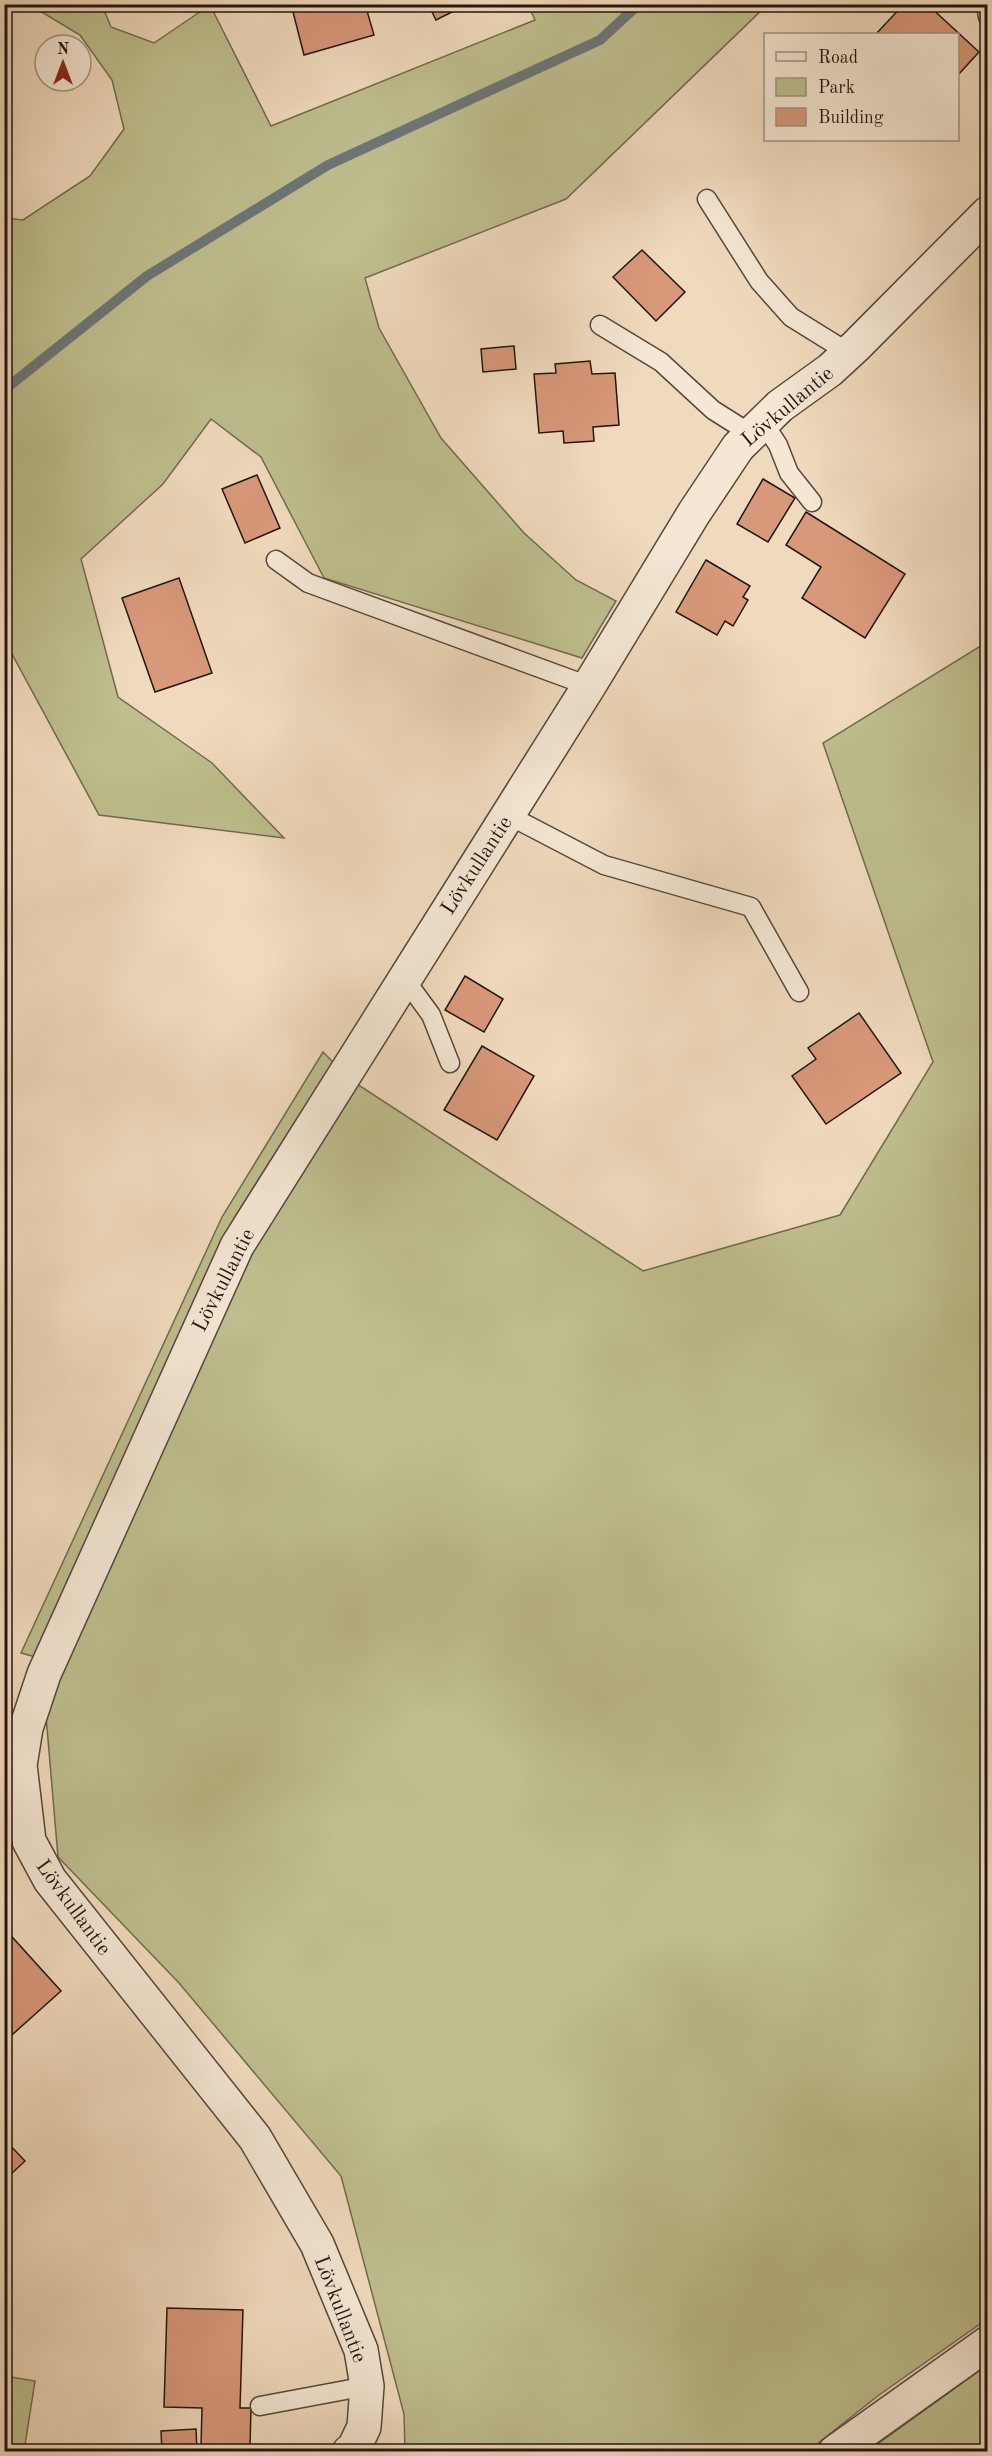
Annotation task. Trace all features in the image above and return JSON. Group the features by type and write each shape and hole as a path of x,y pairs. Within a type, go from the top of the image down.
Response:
{"street":[{"name":"Lövkullantie","path":"353,2450 364,2427 367,2386 360,2350 317,2244 255,2138 50,1880 29,1842 20,1765 14,1737 237,1246 590,686 694,513 738,447 757,428 849,353 984,224"},
{"path":"835,2451 987,2343"}],"lane":[{"path":"986,4 987,17"},
{"path":"707,199 759,281 785,310 792,317 849,353"},
{"path":"600,325 661,362 713,410 757,428 778,446 789,473 812,502"},
{"path":"276,560 308,583 590,686"},
{"path":"508,815 604,865 751,907 799,992"},
{"path":"404,978 431,1015 450,1063"},
{"path":"260,2406 367,2386"}],"green space":[{"path":"30,5 102,5 111,27 154,43 210,5 271,126 535,20 528,5 767,5 566,199 365,278 379,328 441,438 524,533 576,580 616,601 582,658 324,578 261,457 211,419 163,484 81,559 118,697 212,763 284,838 99,815 5,641 5,218 23,220 90,176 124,129 112,80 93,53 93,33 77,33"},
{"path":"987,642 987,2319 879,2395 808,2451 405,2451 404,2414 341,2176 179,1983 58,1857 46,1716 58,1664 242,1257 348,1078 643,1271 840,1215 933,1062 823,743"},
{"path":"323,1052 333,1062 234,1218 39,1658 21,1653 222,1217"},
{"path":"987,2365 987,2451 868,2451 982,2369"},
{"path":"5,2376 35,2381 24,2451 5,2451"}],"building":[{"path":"319,4 365,4 374,35 304,55 293,12"},
{"path":"428,4 468,4 436,20"},
{"path":"904,4 927,4 958,33 877,33"},
{"path":"959,34 979,52 959,74"},
{"path":"642,250 685,292 656,321 613,277"},
{"path":"514,346 516,369 483,372 481,349"},
{"path":"590,361 592,374 615,373 619,425 593,427 594,441 564,443 563,431 539,433 534,374 556,373 555,364"},
{"path":"257,475 280,528 245,543 222,489"},
{"path":"763,479 795,498 768,542 737,524"},
{"path":"806,512 905,574 865,638 802,598 821,567 786,545"},
{"path":"706,560 750,586 743,597 748,600 733,626 725,621 717,635 676,612"},
{"path":"179,578 212,673 155,692 122,598"},
{"path":"465,976 503,999 484,1032 445,1010"},
{"path":"859,1013 901,1073 826,1124 792,1076 816,1059 808,1048"},
{"path":"482,1046 534,1076 497,1140 444,1110"},
{"path":"4,1928 61,1991 4,2042"},
{"path":"4,2139 25,2161 10,2175 4,2170"},
{"path":"167,2308 243,2310 240,2408 251,2408 250,2447 201,2446 202,2408 164,2407"},
{"path":"196,2429 197,2452 162,2452 161,2431"}],"waterway":[{"path":"4,390 147,276 328,165 600,40 639,4"}]}
